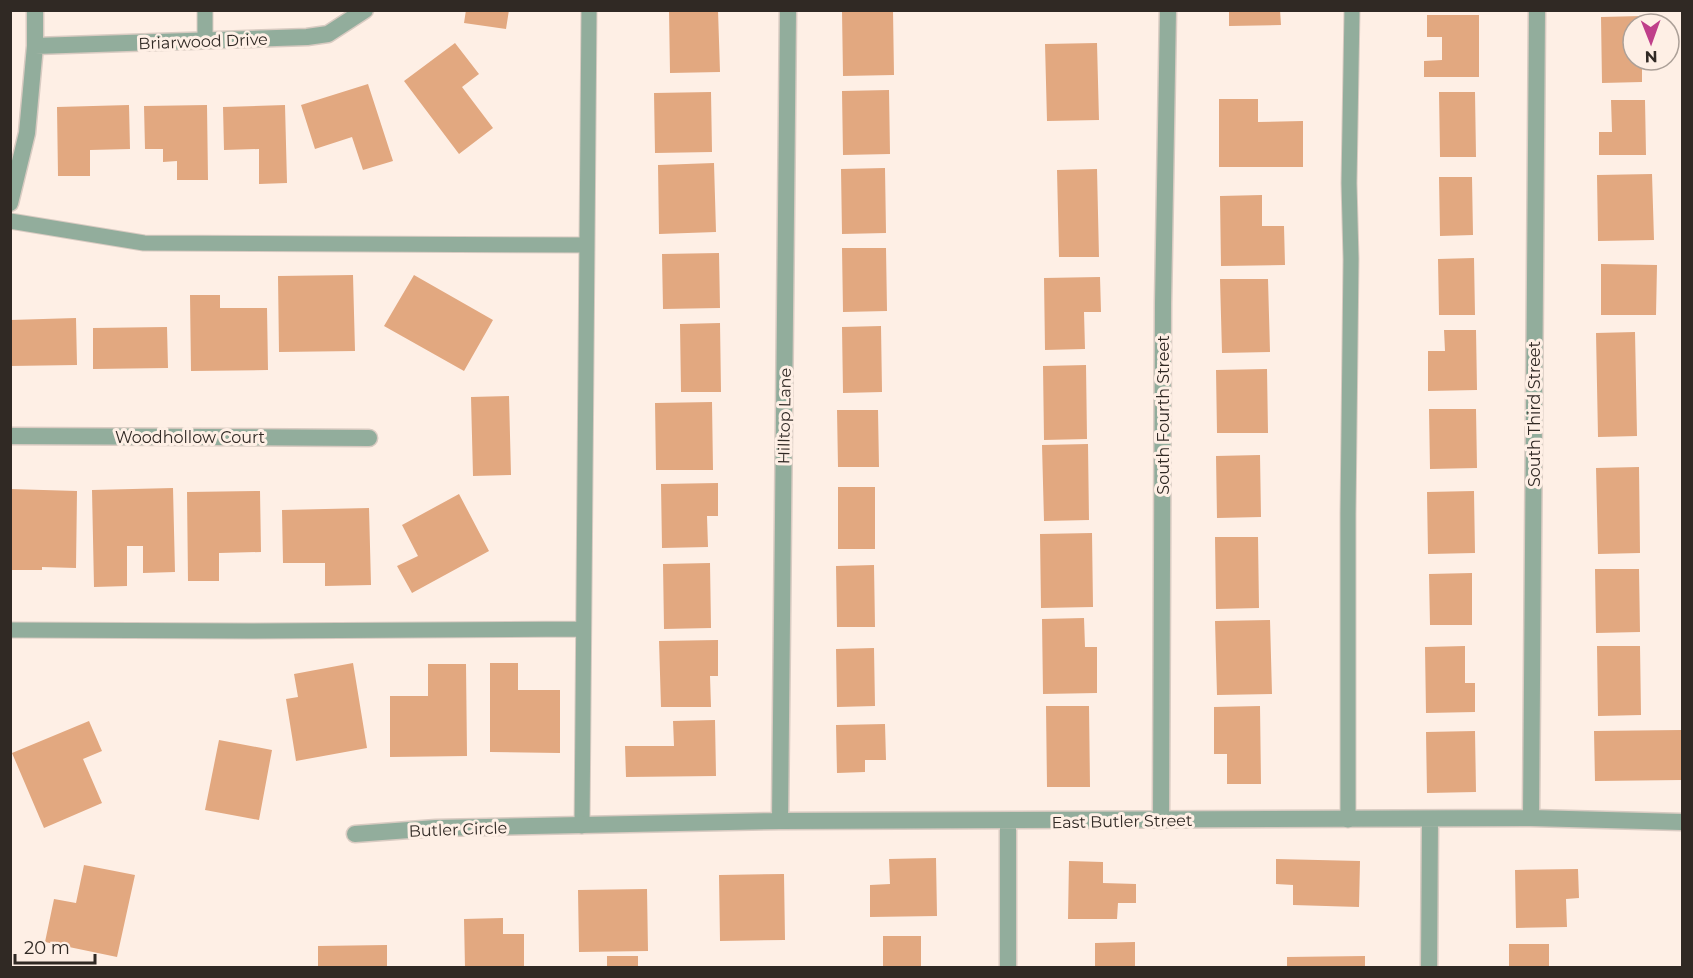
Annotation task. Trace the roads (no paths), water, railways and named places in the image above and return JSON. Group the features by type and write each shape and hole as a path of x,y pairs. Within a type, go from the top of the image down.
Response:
{"street":[{"path":"10,203 27,133 35,46 35,10"},
{"name":"Briarwood Drive","path":"35,46 307,37 328,34 365,10"},
{"name":"Hilltop Lane","path":"780,821 788,10"},
{"name":"South Fourth Street","path":"1161,820 1163,316 1168,10"},
{"name":"South Third Street","path":"1531,818 1537,10"},
{"name":"Woodhollow Court","path":"10,436 369,438"},
{"name":"East Butler Street","path":"562,826 780,821 1008,822 1531,818 1683,822"},
{"path":"1429,968 1430,820"},
{"path":"1008,822 1008,968"},
{"name":"Butler Circle","path":"355,834 436,828 562,826"}],"lane":[{"path":"205,10 205,41"},
{"path":"582,826 589,10"},
{"path":"1348,820 1352,10"},
{"path":"10,221 144,243 586,245"},
{"path":"10,630 584,629"}]}
